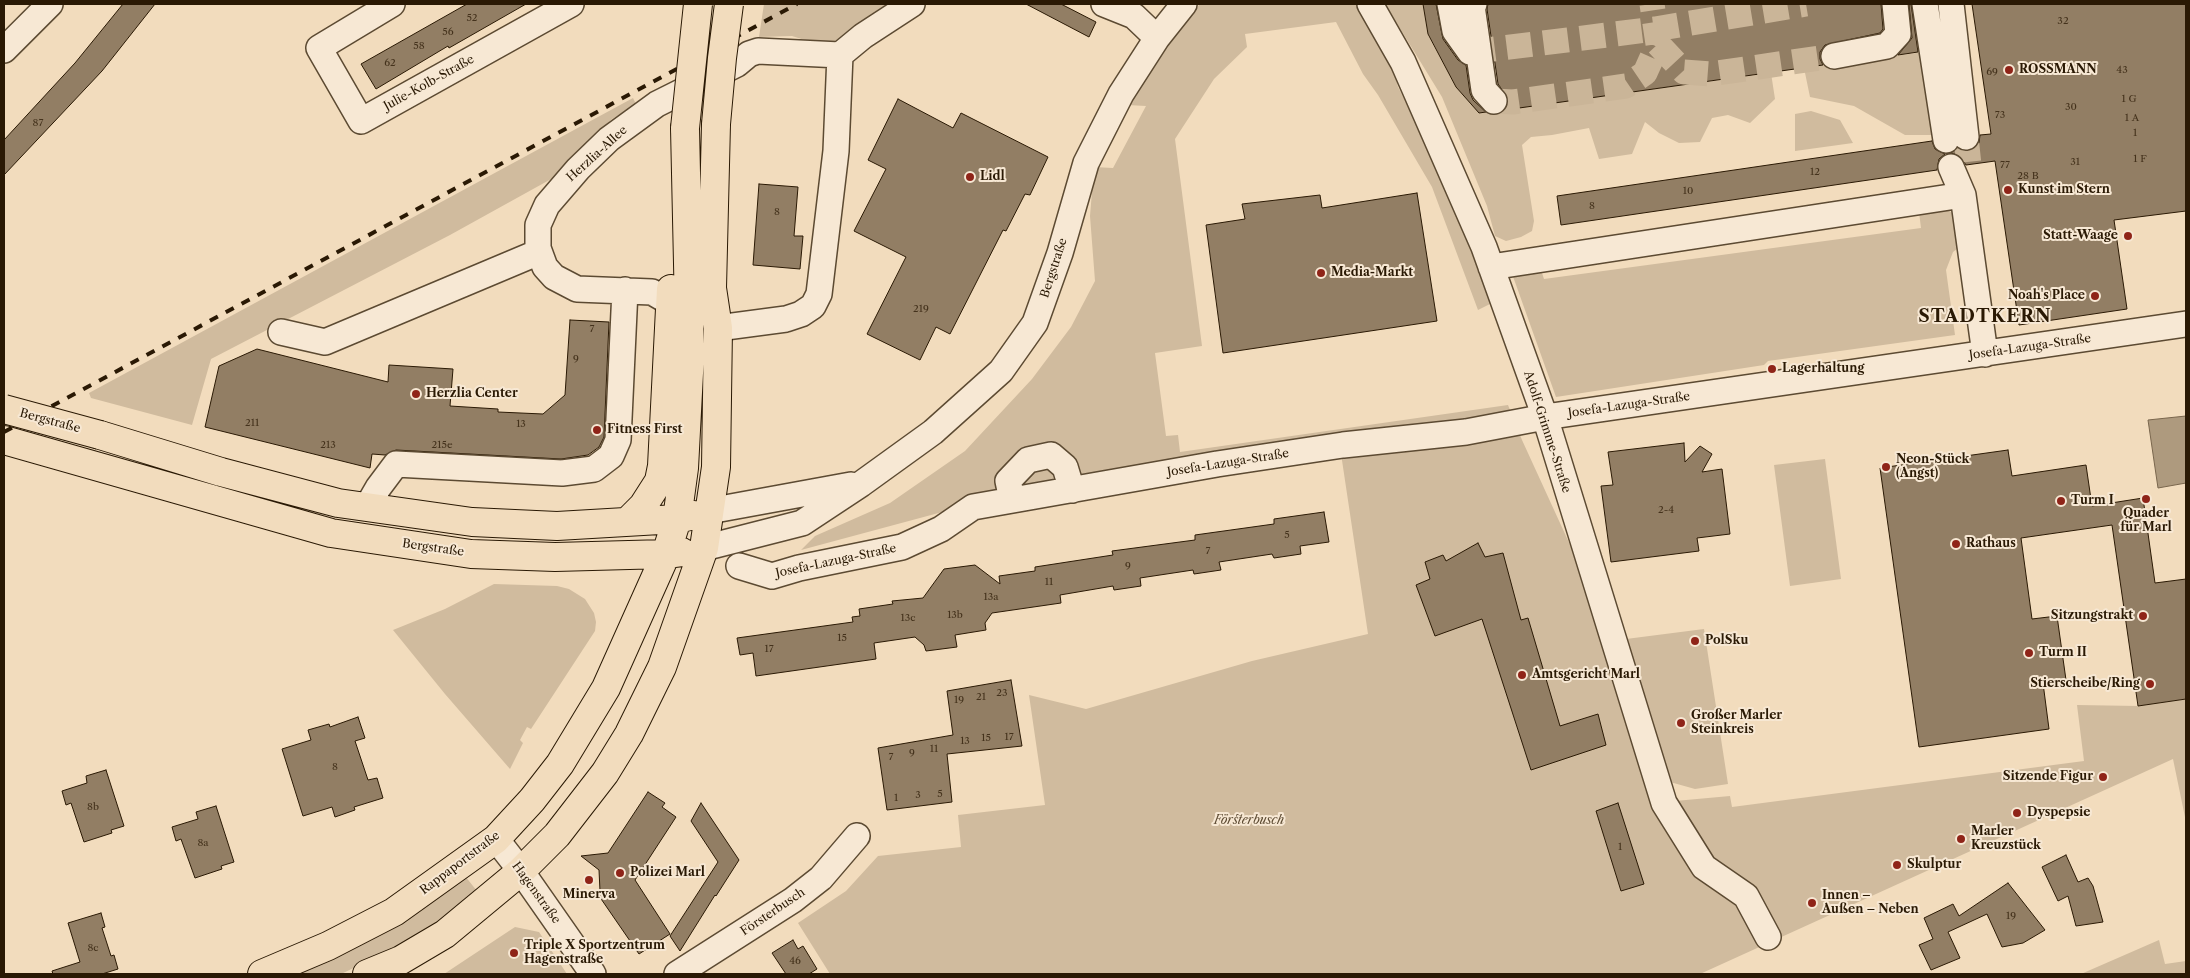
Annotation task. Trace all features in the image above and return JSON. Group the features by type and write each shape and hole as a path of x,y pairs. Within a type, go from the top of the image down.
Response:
{"main road":[{"path":"628,521 642,506 659,480 662,466 679,307 685,128 698,4"},
{"path":"367,974 401,960 445,934 522,871 563,827 605,773 629,734 662,667 704,548 716,467 718,328 712,288 716,124 729,4"},
{"path":"666,554 677,519 684,468 690,354 679,307"},
{"name":"Bergstraße","path":"4,409 100,435 239,477 338,503 367,508 472,522 557,526 677,519 709,511"},
{"name":"Bergstraße","path":"4,440 212,501 331,533 471,554 555,557 666,554 704,548"},
{"name":"Rappaportstraße","path":"262,974 328,946 394,912 496,838 532,800 560,764 589,717 606,688 666,554"}],"street":[{"path":"4,50 50,4"},
{"name":"Julie-Kolb-Straße","path":"392,4 319,48 361,121 571,4"},
{"path":"718,328 786,319 801,314 813,306 819,294 836,151 840,55 863,36 912,4"},
{"path":"1104,4 1143,11 1157,38"},
{"name":"Bergstraße","path":"704,548 802,523 861,484 933,432 1001,371 1035,323 1060,253 1086,163 1121,94 1157,38 1184,4"},
{"name":"Adolf-Grimme-Straße","path":"1370,4 1403,62 1491,267 1545,417 1664,802 1704,867 1746,896 1768,937"},
{"path":"1450,4 1455,32 1470,52"},
{"path":"1474,4 1472,6 1484,90 1494,102"},
{"path":"1834,56 1887,46 1898,34 1895,4"},
{"path":"1925,4 1956,138 1951,4"},
{"name":"Herzlia-Allee","path":"679,307 652,292 577,289 554,277 545,267 539,252 538,225 547,205 578,169 603,145 657,104 758,51 840,55"},
{"path":"1960,166 1968,179 1963,195 1985,354"},
{"path":"1491,267 1963,195"},
{"path":"281,332 325,342 539,252"},
{"path":"367,508 378,488 396,464 562,473 594,469 611,456 618,440 625,290"},
{"name":"Josefa-Lazuga-Straße","path":"739,566 772,576 799,568 902,547 941,529 973,507 1217,464 1343,445 1466,432 1545,417 2186,324"},
{"path":"1012,500 1008,481 1028,460 1051,455 1065,467 1072,490"},
{"name":"Bergstraße","path":"709,511 861,484"},
{"name":"Försterbusch","path":"677,974 794,900 821,878 857,836"},
{"name":"Hagenstraße","path":"496,838 522,871 592,974"}],"green space":[{"path":"764,4 887,4 831,44 814,43 792,36 759,37"},
{"path":"1200,4 1358,4 1392,63 1398,87 1450,188 1496,301 1478,310 1432,187 1378,95 1363,74 1336,22 1245,34 1247,47 1214,79 1175,139 1202,346 1155,353 1166,436 1178,435 1180,452 1508,405 1522,440 1609,630 1664,802 1730,796 1732,807 2084,761 2077,705 2138,706 2186,699 2186,822 2173,759 1700,974 830,974 798,923 846,891 878,856 961,847 958,815 1045,805 1029,695 1086,709 1252,661 1368,634 1340,447 972,504 801,550 815,536 890,503 965,451 1032,379 1071,327 1095,281 1090,216 1094,167 1113,168 1146,106 1127,105 1160,53 1186,18"},
{"path":"1385,4 1423,4 1428,35 1456,87 1479,113 1771,73 1775,99 1750,123 1728,115 1712,118 1700,142 1679,143 1659,133 1645,122 1632,154 1599,159 1589,128 1531,137 1522,145 1534,221 1532,231 1521,237 1506,241 1495,236 1487,206 1442,97"},
{"path":"1924,52 1932,135 1905,135 1854,106 1810,97 1804,68"},
{"path":"633,98 636,104 612,119 553,178 450,235 211,359 192,425 91,398 89,393"},
{"path":"1811,111 1840,120 1853,143 1795,151 1795,114"},
{"path":"1944,208 1961,218 1961,246 1953,252 1946,270 1955,335 1768,361 1764,365 1556,397 1510,268 1539,264 1544,279 1921,228 1919,212"},
{"path":"1825,459 1841,579 1790,586 1774,465"},
{"path":"494,584 557,586 569,589 585,599 594,613 596,622 595,631 531,729 527,727 520,740 523,743 510,769 393,630 445,609"},
{"path":"1704,629 1728,784 1695,789 1670,782 1626,639"},
{"path":"465,876 477,891 433,926 398,947 341,974 290,974"},
{"name":"Triple X Sportzentrum Hagenstraße","path":"515,927 539,932 567,974 444,974"},
{"path":"2159,940 2165,964 2186,961 2186,974 2081,974"}],"shaded area":[{"path":"2186,416 2186,483 2158,488 2148,420"}],"building":[{"path":"123,4 155,4 102,71 4,175 4,140 75,63"},
{"path":"467,4 526,4 449,48 448,46 376,89 361,64"},
{"path":"1026,4 1061,4 1096,22 1089,37"},
{"path":"1423,4 1436,4 1443,39 1458,60 1466,65 1470,93 1473,100 1486,112 1479,113 1456,87 1428,34"},
{"path":"1488,4 1881,4 1883,29 1880,33 1825,45 1820,52 1820,59 1823,65 1505,110 1508,98 1498,84 1487,9"},
{"path":"1909,4 1911,4 1918,52 1898,55 1912,38"},
{"path":"1972,4 2186,4 2186,211 2114,220 2127,309 2019,325 1995,161 1966,165 1960,156 1951,153 1957,148 1967,151 1974,149 1979,143 1980,135 1991,134"},
{"path":"898,99 953,128 961,113 1048,157 1030,195 1025,194 1006,231 1003,230 950,334 936,327 920,360 867,334 906,257 854,231 886,169 868,160"},
{"path":"1932,141 1935,149 1945,154 1939,159 1937,170 1561,225 1557,196"},
{"path":"759,184 798,187 794,236 803,236 800,269 753,265"},
{"name":"Media-Markt","path":"1417,193 1437,321 1223,353 1206,225 1245,219 1242,204 1320,195 1322,208"},
{"path":"570,320 609,322 604,437 599,447 588,455 561,459 396,450 385,455 372,454 370,468 205,427 219,366 257,349 388,382 389,365 453,369 450,406 498,409 498,412 543,414 565,395"},
{"path":"1684,443 1685,462 1700,446 1712,454 1702,472 1722,469 1730,534 1697,538 1699,551 1611,562 1601,486 1613,485 1608,452"},
{"name":"Rathaus","path":"2008,450 2012,476 2086,465 2092,506 2143,498 2155,583 2186,579 2186,699 2138,706 2112,525 2021,538 2032,619 2057,616 2066,680 2043,683 2049,729 1919,747 1880,468"},
{"path":"1324,512 1329,542 1300,546 1301,554 1274,558 1272,554 1219,562 1221,570 1194,574 1193,570 1140,578 1141,586 1114,590 1113,586 1060,595 1061,603 992,613 985,623 986,630 955,635 957,647 926,651 924,645 915,637 874,643 876,659 756,676 753,653 740,655 737,638 853,622 852,617 860,616 859,609 893,604 892,601 923,598 944,569 975,565 1000,584 999,576 1035,571 1035,567 1113,555 1112,551 1195,540 1195,535 1274,524 1274,519"},
{"name":"Amtsgericht Marl","path":"1478,543 1485,557 1503,553 1521,620 1528,618 1560,726 1598,714 1606,745 1531,770 1482,619 1435,636 1416,585 1430,579 1425,562 1443,555 1446,561"},
{"path":"1011,680 1022,746 947,754 952,802 887,810 878,748 953,735 947,691"},
{"path":"358,717 365,738 355,741 368,780 377,778 383,798 354,807 355,810 335,817 332,807 303,816 282,749 311,740 308,730 329,724 330,727"},
{"path":"106,770 124,826 111,830 112,833 84,842 71,803 66,805 62,791 87,783 86,776"},
{"name":"Polizei Marl","path":"648,792 665,803 662,807 676,817 635,880 670,934 639,954 597,893 600,891 599,870 581,856 608,853"},
{"path":"701,803 739,860 680,951 670,936 718,862 691,821"},
{"path":"1618,803 1644,884 1621,891 1596,811"},
{"path":"216,806 234,862 221,866 222,869 195,878 181,839 176,841 172,827 198,819 196,812"},
{"path":"2066,855 2078,882 2088,878 2093,886 2103,922 2076,926 2068,896 2058,901 2042,867"},
{"path":"2008,883 2045,930 2023,943 2002,947 1987,914 1948,932 1960,958 1931,970 1919,945 1933,939 1924,918 1953,904 1959,916"},
{"path":"101,913 105,927 102,928 111,956 114,955 118,969 102,974 53,974 52,971 80,962 68,923"},
{"path":"793,940 798,949 803,946 817,969 809,974 786,974 772,953"}],"tunnel":[{"path":"1494,101 1513,102 1626,86 1645,73 1658,44 1652,4"},
{"path":"1470,52 1655,29 1806,4"},
{"path":"1658,44 1684,72 1710,74 1834,56"},
{"path":"1966,137 1969,165"}],"railway":[{"path":"4,432 797,4"}],"place":[{"name":"ROSSMANN","path":"2009,70"},
{"name":"Lidl","path":"970,177"},
{"name":"Kunst im Stern","path":"2008,190"},
{"name":"Statt-Waage","path":"2128,236"},
{"name":"Media-Markt","path":"1321,273"},
{"name":"Noah's Place","path":"2095,296"},
{"name":"Lagerhaltung","path":"1772,369"},
{"name":"Herzlia Center","path":"416,394"},
{"name":"Fitness First","path":"597,430"},
{"name":"Neon-Stück (Angst)","path":"1886,467"},
{"name":"Quader für Marl","path":"2146,499"},
{"name":"Turm I","path":"2061,501"},
{"name":"Rathaus","path":"1956,544"},
{"name":"Sitzungstrakt","path":"2143,616"},
{"name":"PolSku","path":"1695,641"},
{"name":"Turm II","path":"2029,653"},
{"name":"Amtsgericht Marl","path":"1522,675"},
{"name":"Stierscheibe/Ring","path":"2150,684"},
{"name":"Großer Marler Steinkreis","path":"1681,723"},
{"name":"Sitzende Figur","path":"2103,777"},
{"name":"Dyspepsie","path":"2017,813"},
{"name":"Marler Kreuzstück","path":"1961,839"},
{"name":"Skulptur","path":"1897,865"},
{"name":"Polizei Marl","path":"620,873"},
{"name":"Minerva","path":"589,880"},
{"name":"Innen – Außen – Neben","path":"1812,903"},
{"name":"Triple X Sportzentrum Hagenstraße","path":"514,953"}],"district":[{"name":"STADTKERN","path":"1985,317"}]}
